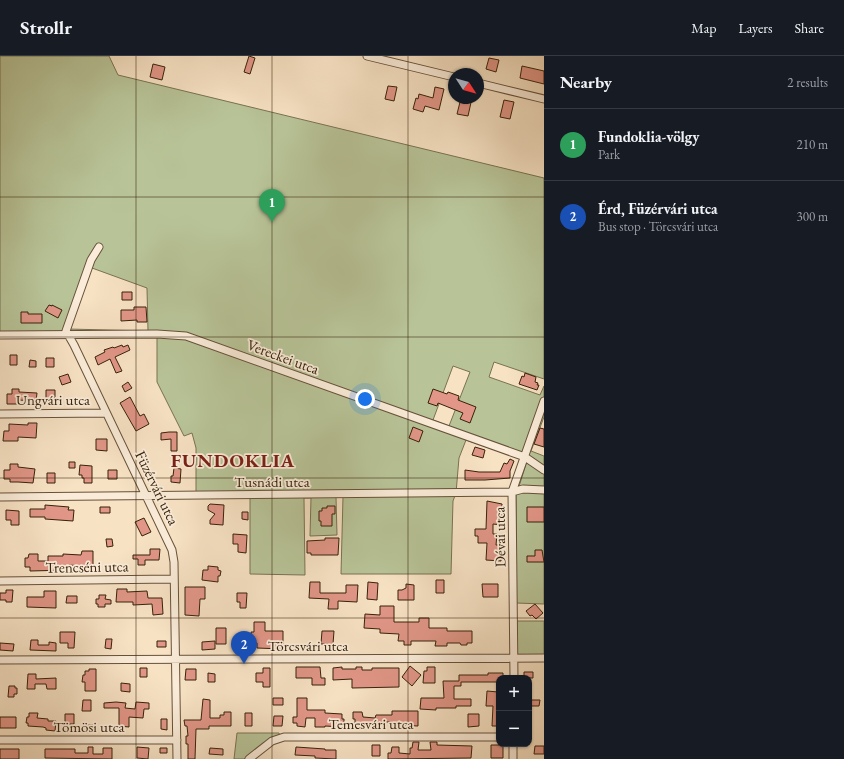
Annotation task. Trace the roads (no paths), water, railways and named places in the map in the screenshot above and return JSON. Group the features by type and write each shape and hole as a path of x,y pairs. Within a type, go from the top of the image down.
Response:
{"street":[{"path":"367,56 448,76"},
{"path":"484,84 544,99"},
{"path":"67,335 66,332 68,322 85,274 99,247"},
{"name":"Vereckei utca","path":"0,335 157,334 186,336 525,456 544,470"},
{"name":"Füzérvári utca","path":"67,335 74,344 172,550 174,562 177,759"},
{"name":"Dévai utca","path":"514,675 512,492 544,401"},
{"name":"Ungvári utca","path":"0,414 106,413"},
{"name":"Tusnádi utca","path":"0,497 512,492 523,489 544,490"},
{"name":"Trencséni utca","path":"0,581 174,579"},
{"name":"Törcsvári utca","path":"0,660 176,658 544,658"},
{"name":"Temesvári utca","path":"249,759 272,741 284,737 496,737"},
{"name":"Tömösi utca","path":"0,740 177,740"},
{"path":"513,747 513,759"}],"place":[{"name":"Fundoklia-völgy","path":"272,222"},
{"name":"Érd, Füzérvári utca","path":"244,664"}],"district":[{"name":"FUNDOKLIA","path":"233,460"}]}
